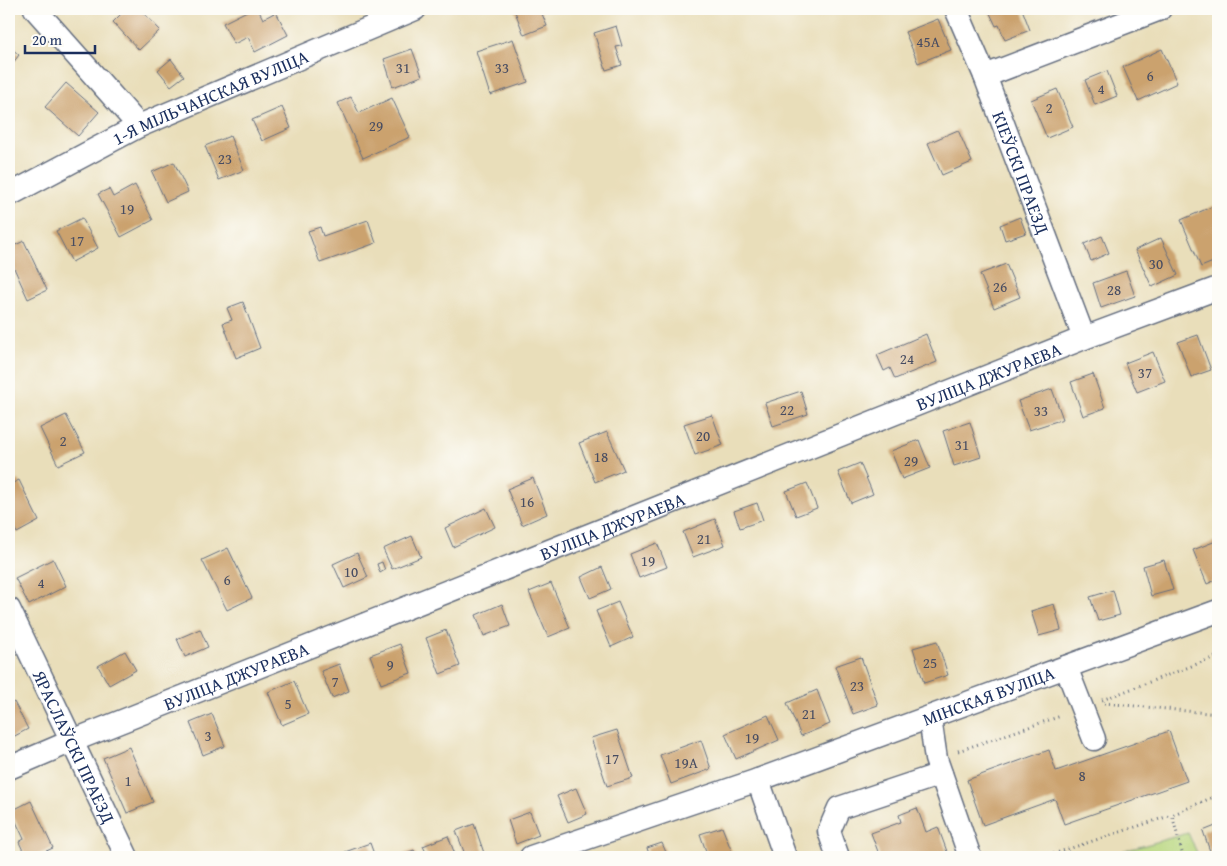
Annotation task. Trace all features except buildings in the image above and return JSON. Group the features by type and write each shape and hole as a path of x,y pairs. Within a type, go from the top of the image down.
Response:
{"street":[{"path":"35,9 139,126"},
{"name":"1-Я МІЛЬЧАНСКАЯ ВУЛІЦА","path":"9,195 139,126 415,9"},
{"name":"КІЕЎСКІ ПРАЕЗД","path":"956,9 985,76 1084,338"},
{"path":"985,76 1160,9"},
{"name":"ВУЛІЦА ДЖУРАЕВА","path":"9,768 72,741 1084,338 1218,288"},
{"name":"ЯРАСЛАЎСКІ ПРАЕЗД","path":"9,609 127,857"},
{"name":"МІНСКАЯ ВУЛІЦА","path":"531,857 758,780 1218,611"},
{"path":"1066,668 1094,739"},
{"path":"930,718 938,767 970,857"},
{"path":"838,857 829,831 839,808 938,767"},
{"path":"758,780 785,857"}],"path":[{"path":"1218,656 1097,702 1218,714"},
{"path":"938,767 1082,708"},
{"path":"1044,857 1172,815 1218,794"},
{"path":"1172,815 1182,857"}],"green space":[{"path":"1188,833 1199,857 1103,857"}]}
